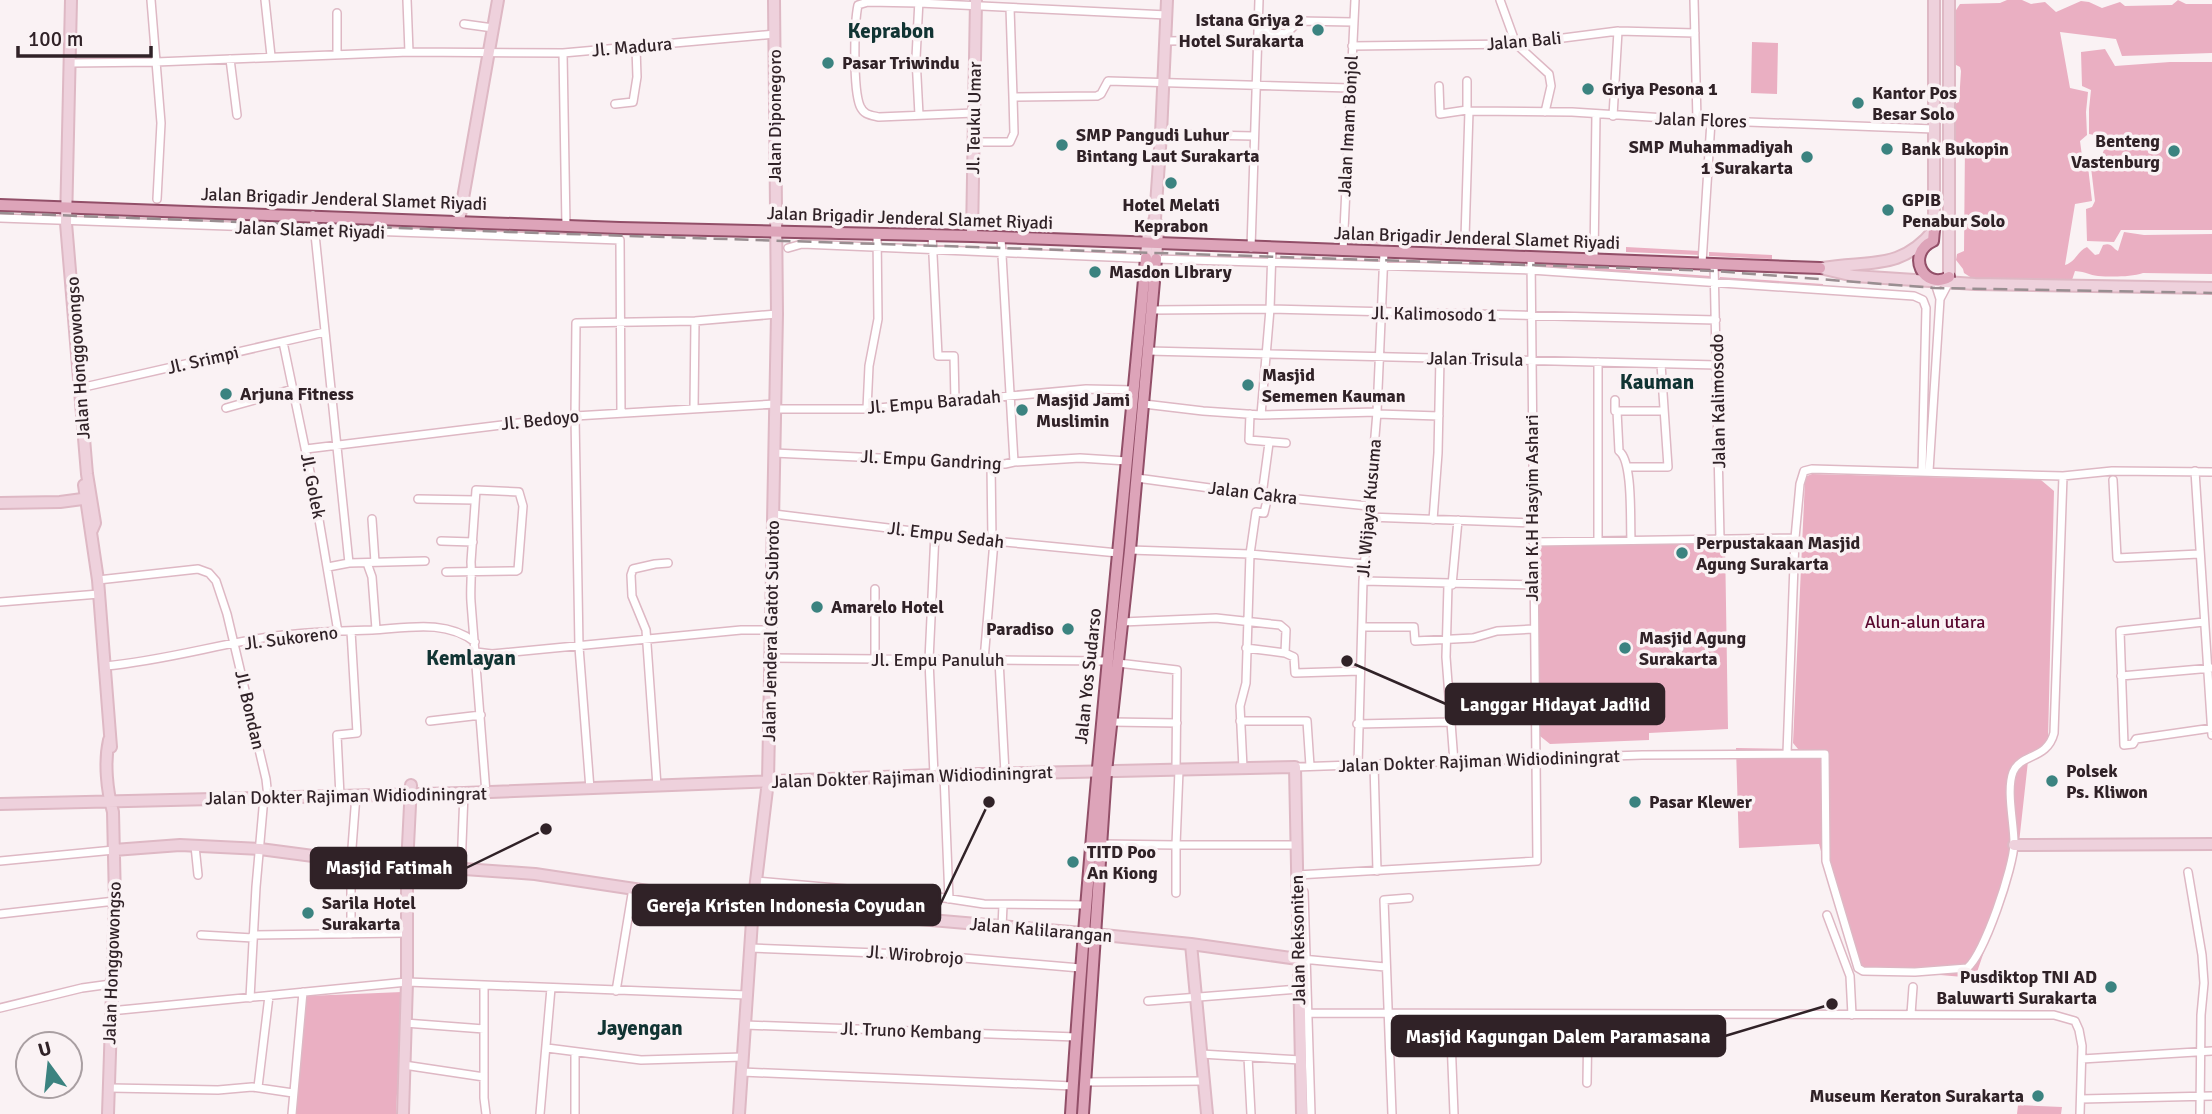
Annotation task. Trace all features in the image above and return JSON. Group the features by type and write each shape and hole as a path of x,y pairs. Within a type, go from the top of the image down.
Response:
{"main road":[{"name":"Jalan Honggowongso","path":"71,0 69,242 89,501 88,523 92,530 99,594 109,740 112,750 115,901 108,1114"},
{"path":"459,221 498,0"},
{"name":"Jalan Diponegoro","path":"774,0 776,231"},
{"name":"Jalan Yos Sudarso","path":"1083,1114 1088,934 1085,905 1112,662 1134,390 1153,243 1148,231 1155,219 1167,0"},
{"path":"1934,0 1934,241 1924,246 1919,260 1925,275 1934,280 2212,288"},
{"path":"1949,0 1949,279"},
{"name":"Jl. Teuku Umar","path":"972,236 976,3"},
{"name":"Jalan Brigadir Jenderal Slamet Riyadi","path":"0,205 68,205 566,226 972,236 1820,268 1892,261 1913,252 1934,230"},
{"name":"Jalan Jenderal Gatot Subroto","path":"739,1114 753,905 768,780 775,453 776,231"},
{"name":"Jalan Yos Sudarso","path":"1071,1114 1080,968 1088,934 1100,844 1101,772 1111,722 1112,662 1122,622 1122,551 1137,478 1149,351 1152,310 1151,258"},
{"path":"1891,278 1892,261"},
{"name":"Jalan Brigadir Jenderal Slamet Riyadi","path":"1820,268 1845,275 1934,280"},
{"path":"0,503 89,501"},
{"name":"Jalan Dokter Rajiman Widiodiningrat","path":"0,804 113,804 340,796 411,790 486,793 768,780 1295,767"},
{"name":"Jalan Reksoniten","path":"1295,767 1302,959 1299,989 1302,1114"},
{"path":"403,1114 407,866 411,790"},
{"path":"2014,845 2212,844"},
{"name":"Jalan Kalilarangan","path":"114,850 195,846 260,849 351,861 535,874 753,905 1191,944 1302,959"},
{"path":"1191,944 1207,1114"}],"street":[{"path":"151,0 160,123 157,200"},
{"path":"265,0 271,56"},
{"path":"407,0 410,52"},
{"path":"1251,248 1259,0"},
{"name":"Jalan Imam Bonjol","path":"1343,251 1354,0"},
{"path":"1500,0 1517,44 1549,74 1551,86 1545,112"},
{"path":"1694,0 1697,120"},
{"path":"919,1 916,58 919,115"},
{"path":"974,113 879,117 866,114 861,108 856,77 856,32 860,3 976,3 1010,8 1167,15"},
{"path":"974,142 1010,142 1014,133 1010,8"},
{"path":"337,13 337,54"},
{"path":"1258,30 1286,34 1299,21 1353,22"},
{"path":"464,24 493,28"},
{"path":"1613,116 1618,31"},
{"name":"Jalan Bali","path":"1352,46 1517,44 1618,31 1695,33"},
{"name":"Jl. Madura","path":"70,63 410,52 563,53 775,34"},
{"path":"1165,41 1258,40"},
{"path":"615,104 633,102 637,77 636,48"},
{"path":"563,53 566,226"},
{"path":"230,59 237,116"},
{"path":"1013,97 1097,96 1108,81 1350,88"},
{"path":"1465,238 1467,81"},
{"name":"Jalan Flores","path":"1439,86 1440,114 1468,110 1545,112 1934,129"},
{"path":"1594,259 1596,114"},
{"path":"1702,263 1711,121"},
{"path":"1161,134 1253,136"},
{"path":"313,215 349,563"},
{"name":"Jalan Slamet Riyadi","path":"0,218 620,240 621,323"},
{"path":"507,236 509,223"},
{"path":"867,409 868,371 878,319 877,234"},
{"path":"932,236 938,356 954,356 955,401"},
{"path":"1001,238 1014,462"},
{"path":"1082,241 1082,255"},
{"path":"788,248 802,244 1531,270 1904,294 1923,300 1926,308 1925,471"},
{"path":"1261,415 1272,249"},
{"name":"Jl. Wijaya Kusuma","path":"1357,765 1363,581 1377,413 1384,252"},
{"name":"Jalan K.H Hasyim Ashari","path":"1377,871 1537,861 1533,688 1531,257"},
{"name":"Jalan Kalimosodo","path":"1714,263 1720,539"},
{"path":"1925,471 1940,299 1949,279"},
{"path":"1934,280 1940,299"},
{"name":"Jl. Kalimosodo 1","path":"1152,310 1270,309 1382,314 1716,320"},
{"path":"590,789 579,647 576,323 695,321 777,314"},
{"path":"694,408 695,321"},
{"path":"621,323 621,413"},
{"name":"Jl. Srimpi","path":"80,388 325,332"},
{"name":"Jl. Golek","path":"283,342 306,449 338,632"},
{"name":"Jalan Trisula","path":"1149,351 1717,365"},
{"path":"1433,520 1440,358"},
{"path":"1598,362 1598,540"},
{"path":"1628,467 1668,467 1661,364"},
{"path":"226,408 293,389"},
{"name":"Jl. Empu Baradah","path":"775,407 867,409 1086,389 1134,390"},
{"path":"1615,400 1615,411 1618,411 1619,451 1624,455 1628,467 1631,540"},
{"path":"1144,404 1261,415 1438,415"},
{"name":"Jl. Bedoyo","path":"306,449 575,416 694,408 775,407"},
{"path":"1618,411 1664,411"},
{"path":"1250,414 1248,439 1286,443"},
{"path":"1242,768 1240,706 1246,683 1250,554 1256,512 1264,513 1269,443"},
{"name":"Jl. Empu Gandring","path":"775,453 991,464 1080,458 1128,461"},
{"path":"984,660 993,540 991,464"},
{"path":"1787,754 1795,538 1800,484 1804,471 1925,471 2063,476 2112,471 2212,472"},
{"path":"2194,471 2212,734"},
{"path":"1911,1014 1914,979 1962,969 1973,962 2011,869 2014,845 2011,792 2013,773 2021,763 2045,751 2050,746 2054,733 2063,476"},
{"name":"Jalan Cakra","path":"1137,478 1369,506"},
{"path":"2113,480 2117,558 2199,554"},
{"path":"446,572 471,572 518,570 523,506 517,492 477,489 475,500 471,572 471,601 486,793"},
{"path":"418,499 475,500"},
{"name":"Jl. Empu Sedah","path":"774,514 993,540 1122,551 1250,554 1365,564"},
{"path":"1368,517 1533,523"},
{"path":"372,519 371,563 376,629"},
{"path":"1454,762 1447,640 1450,584 1458,520"},
{"path":"935,533 929,660 949,899"},
{"path":"1533,542 1795,538"},
{"path":"441,541 473,542"},
{"path":"328,567 349,563 425,561"},
{"path":"657,786 646,631 632,596 631,575 634,569 640,567 668,564"},
{"name":"Jl. Bondan","path":"97,580 198,569 209,573 220,590 266,779 250,998"},
{"path":"1363,581 1533,585"},
{"path":"875,589 875,660"},
{"path":"0,602 99,594"},
{"path":"1122,622 1195,618 1247,620 1283,626 1286,632 1286,653"},
{"path":"2204,622 2120,631 2124,745 2133,744 2136,739 2211,728"},
{"path":"1362,627 1414,624 1414,641 1473,638 1492,632 1533,629"},
{"name":"Jl. Sukoreno","path":"105,666 159,659 272,636 376,629 444,627 475,642"},
{"path":"476,652 492,654 771,630"},
{"path":"340,796 337,735 357,733 351,631"},
{"path":"1246,648 1286,653 1295,657 1295,673 1360,671"},
{"name":"Jl. Empu Panuluh","path":"769,658 1112,662 1177,670 1177,723"},
{"path":"999,660 1005,774"},
{"path":"2121,676 2209,668"},
{"path":"1449,694 1533,688"},
{"path":"430,721 481,715"},
{"path":"1111,722 1177,723 1176,893"},
{"path":"1240,722 1307,722 1310,766"},
{"path":"1357,724 1451,722"},
{"name":"Jalan Dokter Rajiman Widiodiningrat","path":"1295,767 1642,755 1825,754 1826,856 1856,965 1862,971 1914,979"},
{"path":"1297,876 1377,871 1374,764"},
{"path":"461,869 464,793"},
{"path":"351,934 351,861 356,795"},
{"path":"1100,844 1296,845"},
{"path":"195,846 198,875"},
{"path":"0,861 114,850"},
{"path":"2188,872 2204,983 2200,1114"},
{"path":"756,881 949,899 964,903 1085,905"},
{"path":"616,991 633,888"},
{"path":"1304,892 1302,959 1309,1013 1311,1114"},
{"path":"1392,1114 1384,900 1409,898"},
{"path":"0,914 115,901"},
{"path":"1003,905 1003,927"},
{"path":"1827,915 1850,976 1853,1015"},
{"path":"201,934 253,937 407,933"},
{"name":"Jl. Wirobrojo","path":"750,948 929,955 1080,968"},
{"path":"1302,959 1385,967"},
{"path":"110,1011 407,982 747,995"},
{"path":"0,1008 82,988 111,984"},
{"path":"484,986 486,1114"},
{"path":"540,1114 551,988"},
{"path":"1148,1002 1299,989"},
{"path":"292,1114 303,992"},
{"path":"258,1087 270,996"},
{"path":"1309,1013 2054,1015 2075,1021 2081,1038 2080,1114"},
{"path":"1450,1014 1454,1114"},
{"path":"1587,1083 1588,1014"},
{"path":"405,1023 484,1029"},
{"name":"Jl. Truno Kembang","path":"745,1025 1076,1037"},
{"path":"547,1048 641,1060 743,1057"},
{"path":"2082,1059 2212,1051"},
{"path":"575,1052 575,1114"},
{"path":"1201,1054 1301,1060"},
{"path":"1248,1057 1251,1114"},
{"path":"404,1065 484,1077"},
{"path":"742,1072 1073,1086"},
{"path":"1085,1082 1204,1081"},
{"path":"110,1088 218,1090 258,1087 293,1093"},
{"path":"2081,1099 2212,1096"}],"green space":[{"path":"2022,0 2031,4 2045,2 2056,12 2081,1 2102,8 2120,2 2125,6 2172,5 2178,0 2186,4 2212,4 2212,53 2122,56 2116,39 2060,32 2070,88 2088,92 2087,135 2080,141 2082,156 2087,158 2092,201 2075,204 2065,265 2087,247 2095,255 2099,254 2106,244 2118,251 2124,232 2144,235 2212,234 2212,274 2143,273 2109,277 2075,271 2072,280 2048,279 2048,283 2004,285 1996,278 1978,282 1964,273 1956,260 1957,254 1964,251 1965,143 1959,144 1950,137 1943,121 1944,109 1959,102 1961,71 1947,54 1945,37 1960,4 2000,3"},
{"path":"1752,42 1778,43 1777,94 1751,93"},
{"path":"2105,49 2115,66 2212,62 2212,230 2121,230 2114,242 2087,241 2086,209 2092,207 2095,201 2090,159 2101,157 2104,146 2100,136 2089,134 2091,90 2082,86 2081,52"},
{"path":"1351,238 1443,241 1442,245 1351,243"},
{"path":"1479,241 1526,243 1526,248 1479,246"},
{"path":"1534,244 1591,246 1590,250 1534,248"},
{"path":"1626,247 1700,251 1700,255 1626,252"},
{"path":"1709,252 1772,255 1772,259 1709,256"},
{"path":"1539,264 1710,276 1709,280 1538,267"},
{"path":"1720,277 1823,284 1823,287 1720,280"},
{"name":"Alun-alun utara","path":"1812,474 2041,480 2054,491 2048,740 2037,752 2029,752 2018,852 1975,978 1858,968 1843,932 1819,844 1739,848 1736,748 1798,749 1793,743 1805,480"},
{"path":"1546,542 1725,542 1728,729 1649,733 1649,740 1550,744 1540,736 1535,555"},
{"path":"402,992 396,1114 296,1114 307,996"},
{"path":"2018,1105 2062,1107 2061,1114 2017,1114"}],"railway":[{"path":"0,213 1714,271 1935,288 2212,293"}],"place":[{"name":"Istana Griya 2 Hotel Surakarta","path":"1318,30"},
{"name":"Pasar Triwindu","path":"828,63"},
{"name":"Griya Pesona 1","path":"1588,89"},
{"name":"Kantor Pos Besar Solo","path":"1858,103"},
{"name":"SMP Pangudi Luhur Bintang Laut Surakarta","path":"1062,145"},
{"name":"Bank Bukopin","path":"1887,149"},
{"name":"Benteng Vastenburg","path":"2174,151"},
{"name":"SMP Muhammadiyah 1 Surakarta","path":"1807,157"},
{"name":"Hotel Melati Keprabon","path":"1171,183"},
{"name":"GPIB Penabur Solo","path":"1888,210"},
{"name":"Masdon LIbrary","path":"1095,272"},
{"name":"Masjid Sememen Kauman","path":"1248,385"},
{"name":"Arjuna Fitness","path":"226,394"},
{"name":"Masjid Jami Muslimin","path":"1022,410"},
{"name":"Perpustakaan Masjid Agung Surakarta","path":"1682,553"},
{"name":"Amarelo Hotel","path":"817,607"},
{"name":"Paradiso","path":"1068,629"},
{"name":"Masjid Agung Surakarta","path":"1625,648"},
{"name":"Langgar Hidayat Jadiid","path":"1347,661"},
{"name":"Polsek Ps. Kliwon","path":"2052,781"},
{"name":"Gereja Kristen Indonesia Coyudan","path":"989,802"},
{"name":"Pasar Klewer","path":"1635,802"},
{"name":"Masjid Fatimah","path":"546,829"},
{"name":"TITD Poo An Kiong","path":"1073,862"},
{"name":"Sarila Hotel Surakarta","path":"308,913"},
{"name":"Pusdiktop TNI AD Baluwarti Surakarta","path":"2111,987"},
{"name":"Masjid Kagungan Dalem Paramasana","path":"1832,1004"},
{"name":"Museum Keraton Surakarta","path":"2038,1096"}],"district":[{"name":"Keprabon","path":"891,31"},
{"name":"Kauman","path":"1657,382"},
{"name":"Kemlayan","path":"471,658"},
{"name":"Jayengan","path":"640,1028"}]}
